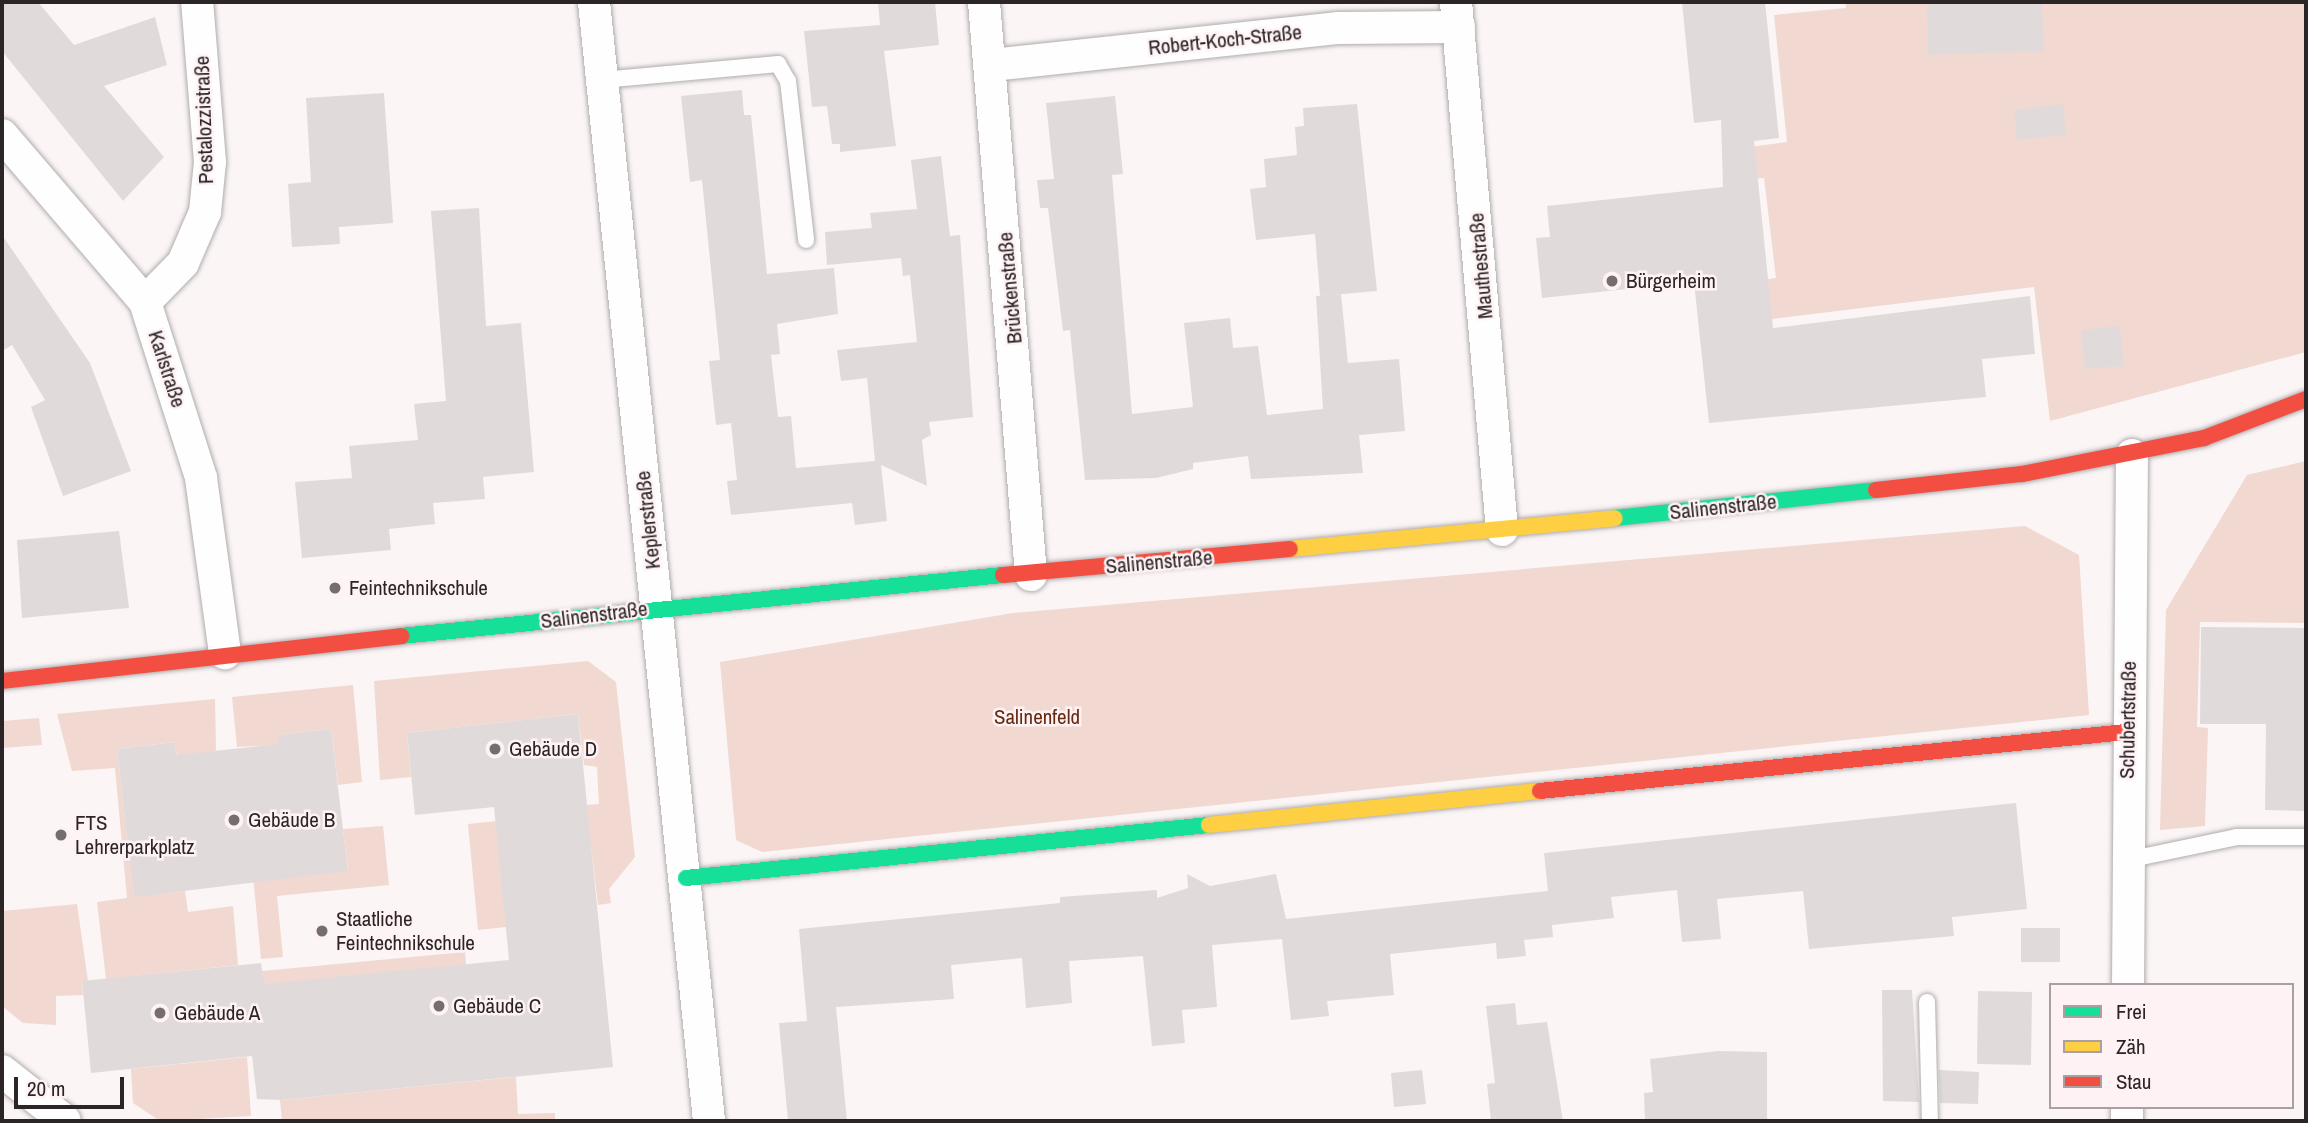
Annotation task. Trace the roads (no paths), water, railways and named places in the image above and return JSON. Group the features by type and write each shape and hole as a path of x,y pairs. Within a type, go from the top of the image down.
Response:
{"street":[{"name":"Pestalozzistraße","path":"145,302 183,263 205,212 209,162 197,2"},
{"name":"Keplerstraße","path":"594,2 709,1121"},
{"name":"Brückenstraße","path":"984,2 992,65 1031,575"},
{"name":"Robert-Koch-Straße","path":"992,65 1458,14"},
{"name":"Mauthestraße","path":"1458,14 1502,530"},
{"name":"Karlstraße","path":"2,135 145,302 201,478 225,653"},
{"name":"Salinenstraße","path":"2,681 225,653 657,607 1502,530 2022,474 2132,455 2204,438 2306,398"},
{"name":"Schubertstraße","path":"2127,983 2126,732 2132,455"},
{"path":"686,878 2126,732"},
{"path":"2,1071 65,1121"}],"lane":[{"path":"602,80 778,64 788,81 806,240"},
{"path":"2127,860 2237,837 2306,837"},
{"path":"1927,1002 1930,1121"}],"place":[{"name":"Bürgerheim","path":"1612,281"},
{"name":"Feintechnikschule","path":"335,588"},
{"name":"Gebäude D","path":"495,749"},
{"name":"Gebäude B","path":"234,820"},
{"name":"FTS Lehrerparkplatz","path":"61,835"},
{"name":"Staatliche Feintechnikschule","path":"322,931"},
{"name":"Gebäude C","path":"439,1006"},
{"name":"Gebäude A","path":"160,1013"}],"park label":[{"name":"Salinenfeld","path":"1037,717"}]}
